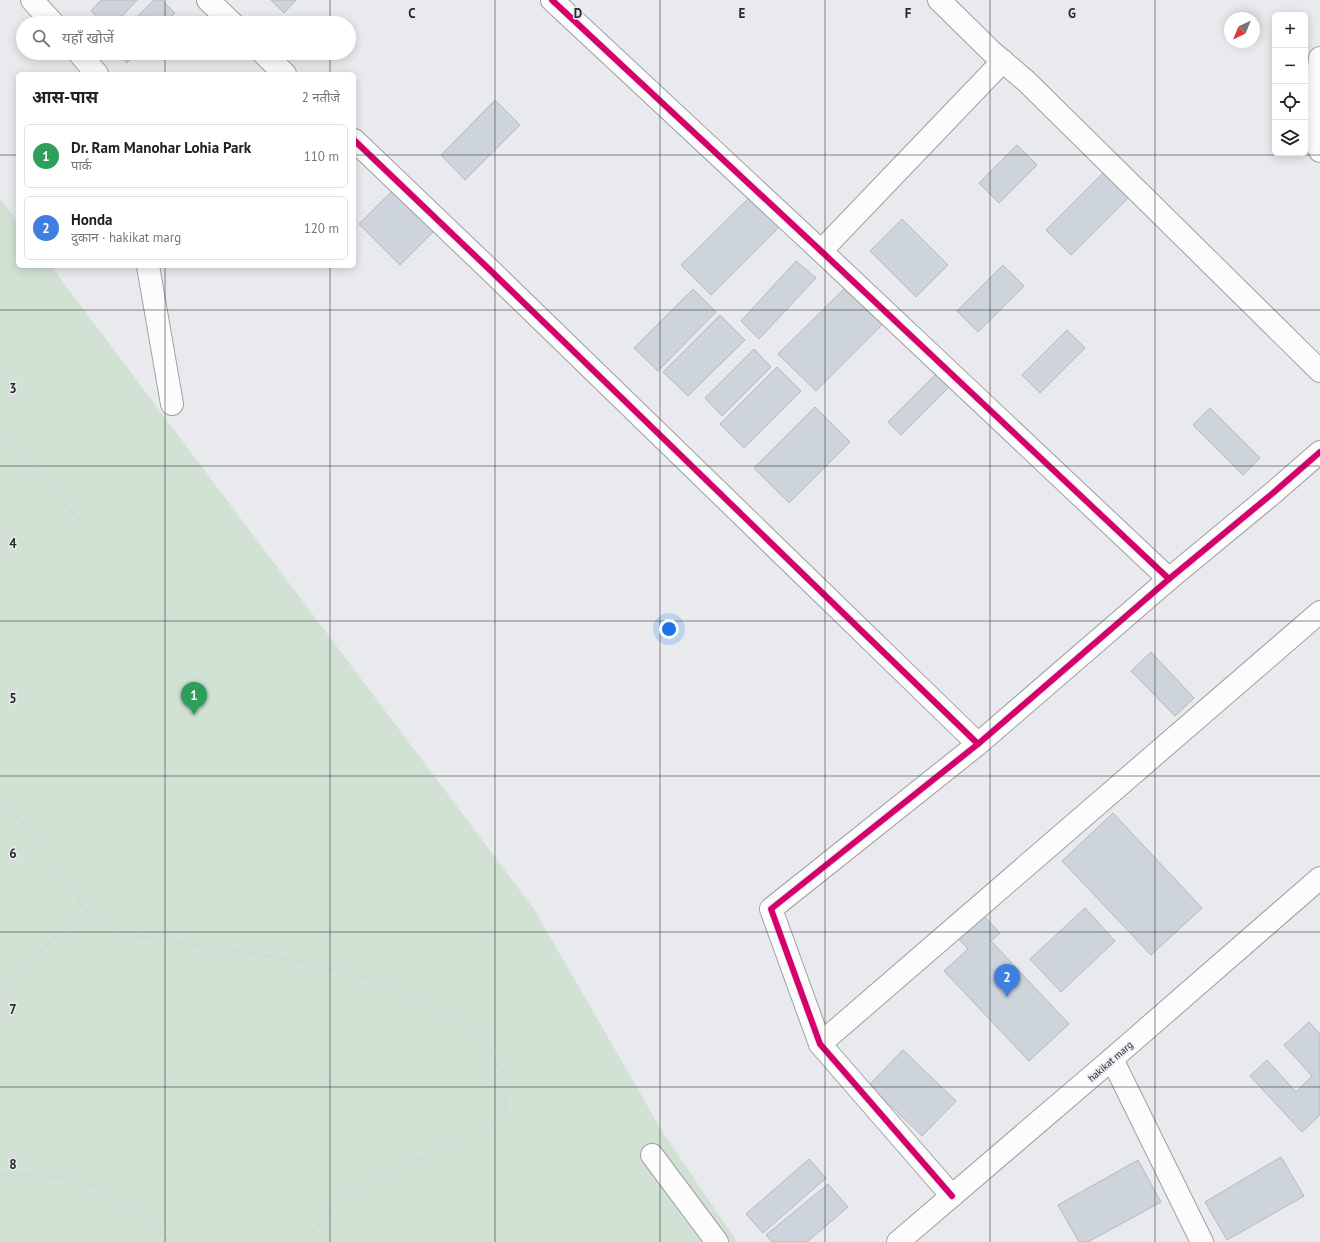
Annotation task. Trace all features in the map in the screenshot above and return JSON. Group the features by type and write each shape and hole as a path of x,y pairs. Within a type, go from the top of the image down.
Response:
{"street":[{"path":"32,0 47,16"},
{"path":"208,0 225,16"},
{"path":"552,0 1169,579"},
{"path":"939,0 1026,81 1320,371"},
{"path":"1320,58 1313,126 1315,140 1320,151"},
{"path":"85,60 95,72"},
{"path":"270,60 283,72"},
{"path":"821,251 1002,60"},
{"path":"356,142 492,271 978,744"},
{"path":"148,268 172,404"},
{"path":"952,1196 820,1044 771,909 978,744 1169,579 1320,452"},
{"path":"820,1044 1320,612"},
{"name":"hakikat marg","path":"898,1242 1112,1059 1320,878"},
{"path":"1112,1059 1202,1242"},
{"path":"652,1155 717,1242"}],"path":[{"path":"0,428 93,536"},
{"path":"0,795 59,870 86,912 135,936 285,958 373,980 411,996 479,1036 507,1079 505,1113 479,1132 352,1190 313,1230 306,1242"},
{"path":"0,986 86,912"},
{"path":"0,1174 56,1177 98,1187 144,1217 172,1242"}],"green space":[{"path":"0,198 16,219 16,268 53,268 534,909 662,1131 737,1242 0,1242"}],"building":[{"path":"101,0 137,0 122,16 96,16 91,11"},
{"path":"154,0 162,0 175,13 172,16 138,16"},
{"path":"271,0 296,0 284,13"},
{"path":"495,100 520,125 465,180 441,155"},
{"path":"1017,145 1037,165 999,203 979,183"},
{"path":"1104,172 1129,197 1071,255 1046,230"},
{"path":"396,187 437,228 400,265 359,224"},
{"path":"752,195 781,225 711,295 681,265"},
{"path":"902,219 948,265 916,297 870,251"},
{"path":"796,261 816,278 759,339 741,321"},
{"path":"1003,265 1024,286 978,332 957,311"},
{"path":"846,287 883,324 816,391 778,354"},
{"path":"693,289 716,312 658,371 634,348"},
{"path":"720,315 745,340 688,396 663,372"},
{"path":"1067,330 1085,348 1040,393 1022,375"},
{"path":"754,349 771,367 722,416 705,398"},
{"path":"777,367 801,391 744,448 720,424"},
{"path":"938,372 951,385 901,435 888,422"},
{"path":"815,407 850,442 789,503 754,468"},
{"path":"1210,408 1260,458 1243,475 1193,425"},
{"path":"1151,652 1194,698 1175,716 1131,671"},
{"path":"1113,813 1202,908 1151,955 1062,861"},
{"path":"1085,908 1115,941 1061,992 1030,959"},
{"path":"981,913 1000,933 991,941 1069,1024 1029,1061 944,971 968,949 956,936"},
{"path":"1309,1022 1320,1034 1320,1115 1302,1132 1250,1076 1267,1060 1296,1092 1312,1076 1284,1045"},
{"path":"903,1050 956,1101 922,1136 869,1085"},
{"path":"1281,1157 1304,1196 1227,1240 1205,1202"},
{"path":"809,1159 826,1178 763,1233 746,1214"},
{"path":"1138,1160 1161,1202 1088,1242 1079,1242 1058,1205"},
{"path":"828,1184 848,1207 807,1242 772,1242 766,1235"}],"cycle path":[{"path":"552,0 1169,579"},
{"path":"356,142 978,744"},
{"path":"952,1196 820,1044 771,909 978,744 1169,579 1320,452"}],"place":[{"name":"Dr. Ram Manohar Lohia Park","path":"194,715"},
{"name":"Honda","path":"1007,997"}]}
